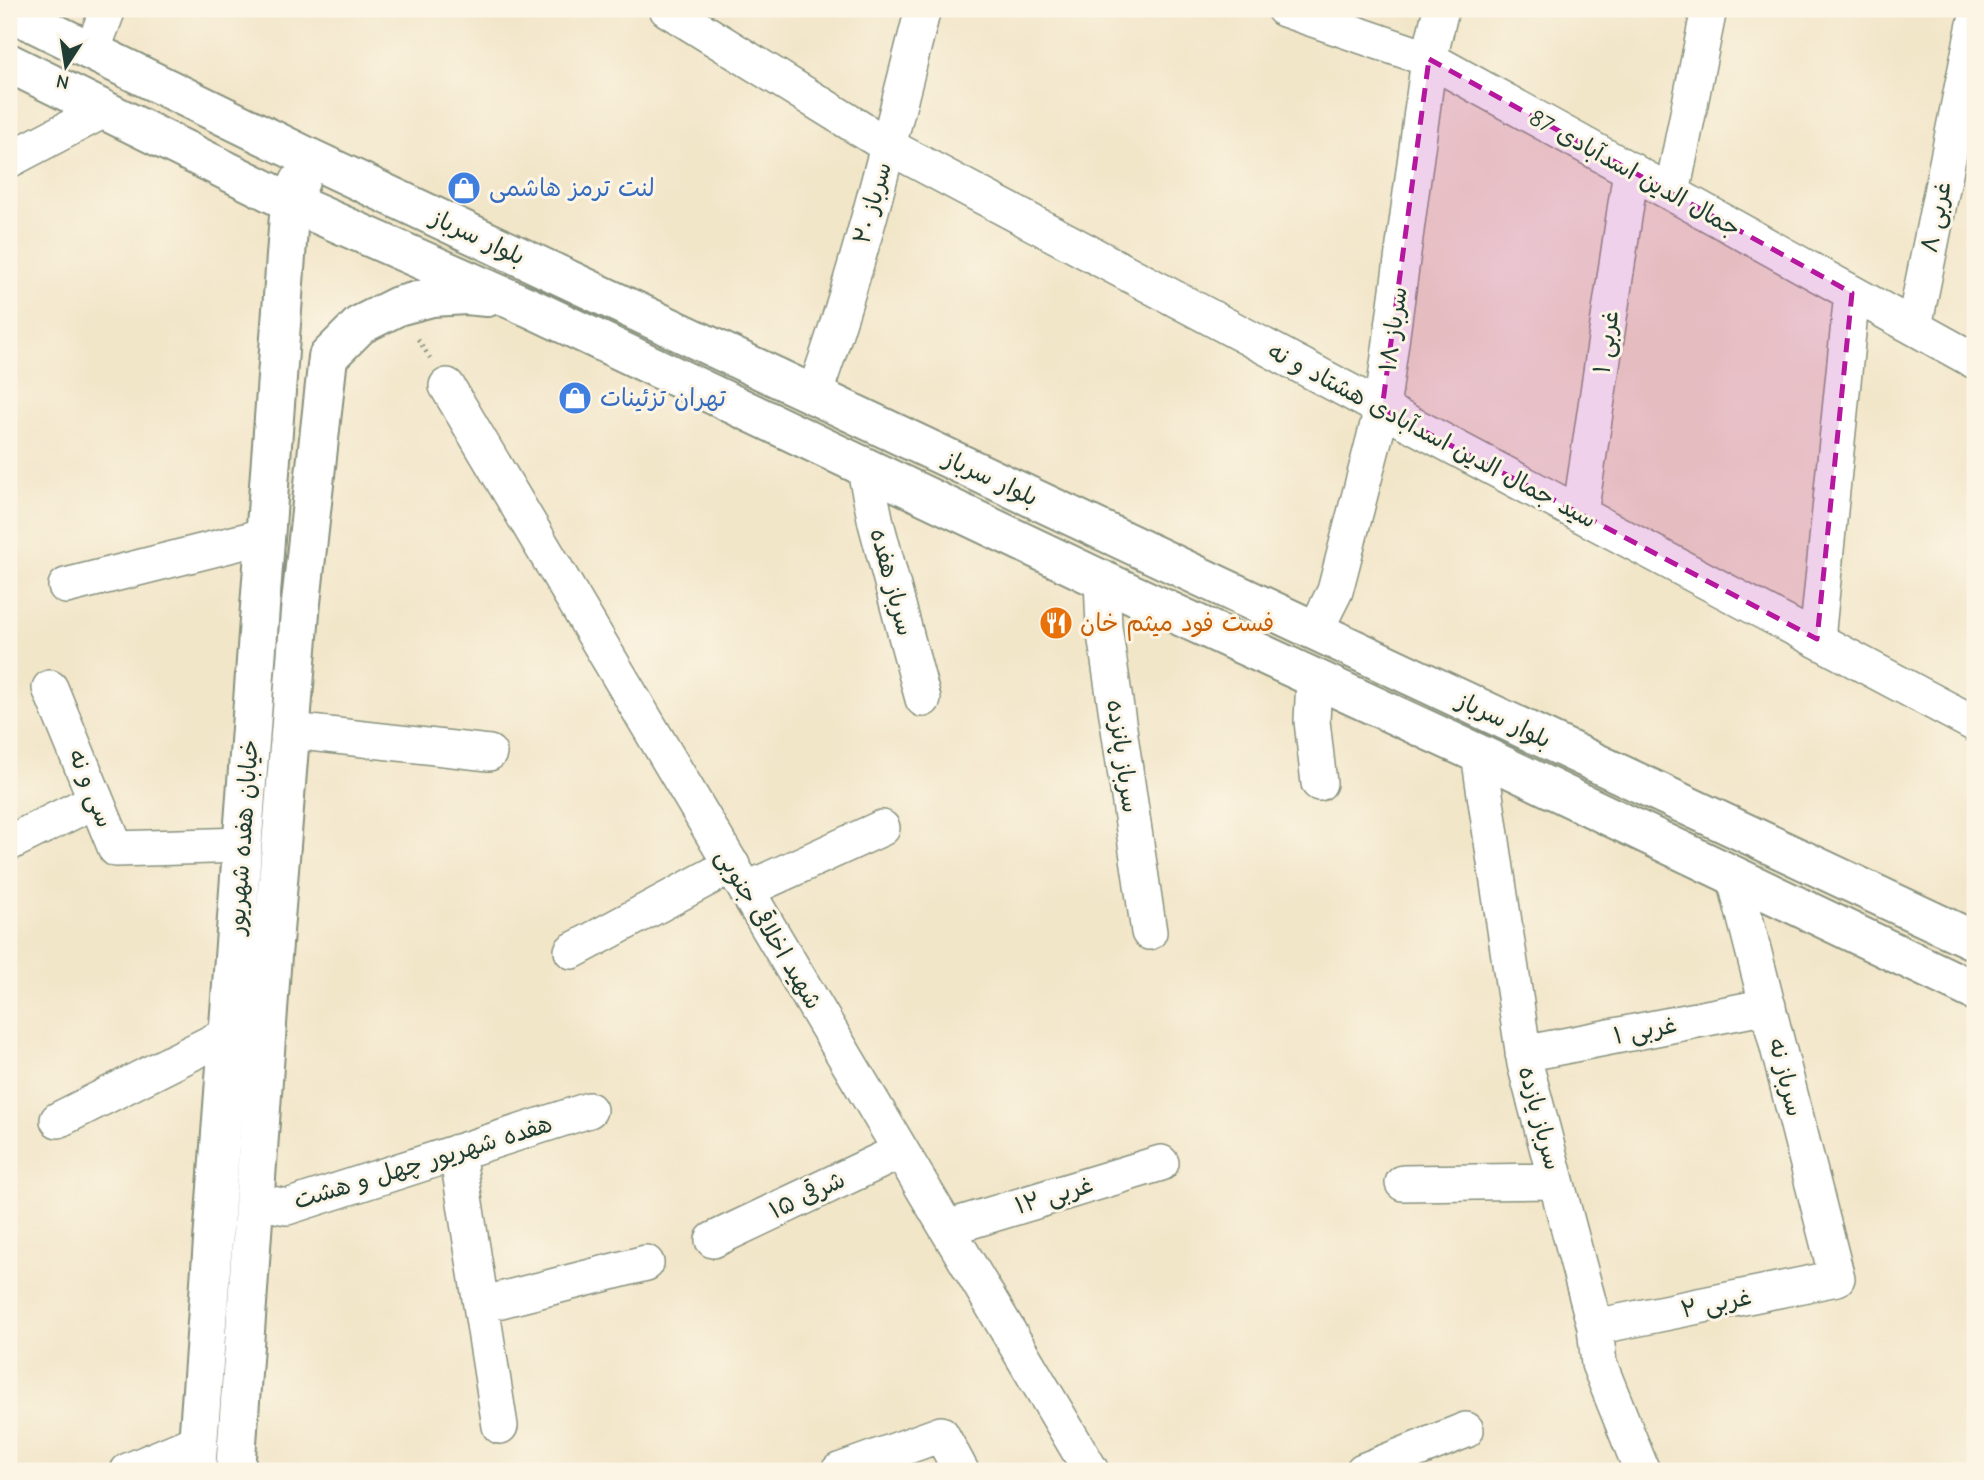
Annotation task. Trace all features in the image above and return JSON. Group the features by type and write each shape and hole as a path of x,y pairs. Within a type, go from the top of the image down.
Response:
{"main road":[{"name":"بلوار سرباز","path":"9,11 310,158 1975,941"},
{"name":"بلوار سرباز","path":"9,63 290,202 533,309 1102,580 1479,754 1975,991"},
{"path":"290,202 310,158"},
{"name":"خیابان هفده شهریور","path":"197,1457 290,202"},
{"path":"235,1471 300,612 328,357 360,325 398,306 432,297 466,295 500,298 533,309"}],"street":[{"path":"92,51 108,9"},
{"name":"سید جمال الدین اسدآبادی هشتاد و نه","path":"667,9 888,146 1975,723"},
{"name":"سرباز ۲۰","path":"814,395 832,345 923,9"},
{"name":"جمال الدین اسدآبادی 87","path":"1284,9 1429,59 1975,361"},
{"name":"سرباز ۱۸","path":"1315,631 1335,591 1382,409 1429,59 1441,9"},
{"path":"1672,193 1709,9"},
{"name":"غربی ۸","path":"1913,327 1975,24"},
{"path":"9,160 104,110"},
{"name":"غربی ۱","path":"1580,514 1631,170"},
{"path":"1817,639 1852,293"},
{"name":"شهید اخلاقی جنوبی","path":"447,386 1091,1471"},
{"name":"سرباز هفده","path":"864,465 876,523 923,699"},
{"path":"66,586 265,536"},
{"name":"سرباز پانزده","path":"1102,580 1104,627 1149,932"},
{"path":"1314,679 1312,721 1319,783"},
{"name":"سی و نه","path":"50,688 116,849 243,845"},
{"path":"292,731 489,753"},
{"name":"سرباز یازده","path":"1479,754 1523,1054 1595,1327 1599,1364 1642,1471"},
{"path":"9,843 96,800"},
{"path":"572,951 739,878 882,828"},
{"name":"سرباز نه","path":"1734,875 1837,1278"},
{"name":"غربی ۱","path":"1523,1054 1768,1006"},
{"path":"58,1121 229,1034"},
{"name":"هفده شهریور چهل و هشت","path":"256,1201 287,1207 589,1110"},
{"name":"شرقی ۱۵","path":"713,1240 901,1151"},
{"path":"457,1153 500,1426"},
{"name":"غربی ۱۲","path":"947,1228 1161,1163"},
{"path":"1404,1183 1556,1181"},
{"path":"481,1305 646,1263"},
{"name":"غربی ۲","path":"1595,1327 1837,1278"},
{"path":"1363,1471 1466,1430"},
{"path":"839,1471 941,1434 961,1471"},
{"path":"128,1471 197,1457"}],"path":[{"path":"398,306 447,386"}],"highlighted area":[{"path":"1429,59 1852,293 1817,639 1382,409"}],"place":[{"name":"لنت ترمز هاشمی","path":"464,188"},
{"name":"تهران تزئینات","path":"575,398"},
{"name":"فست فود میثم خان","path":"1056,623"}]}
